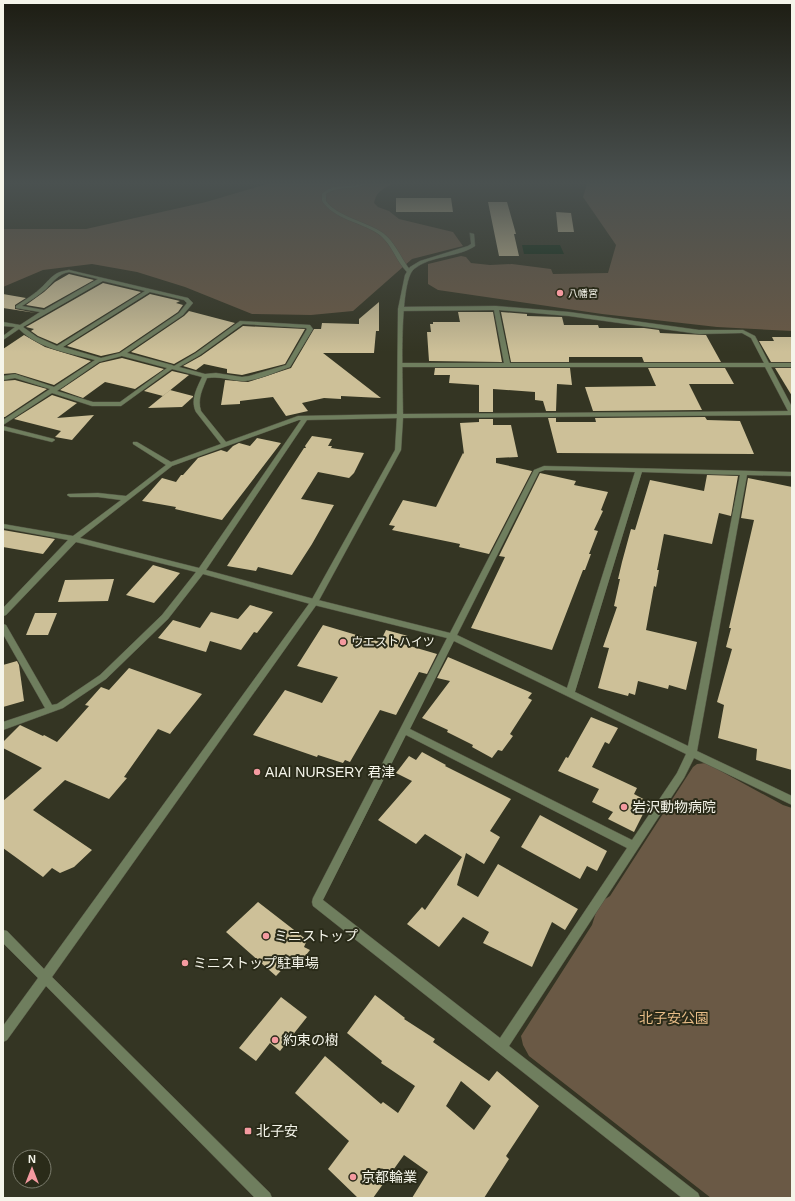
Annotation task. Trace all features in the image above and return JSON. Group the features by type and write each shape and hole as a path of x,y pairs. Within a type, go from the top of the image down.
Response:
{"street":[{"path":"389,240 395,249 401,264 409,271"},
{"path":"3,1036 314,602 398,450 400,416 401,309 405,278 409,271 422,262 470,247 473,245 473,240"},
{"path":"3,423 97,361 122,354 181,314 190,303 186,299 68,271 62,272 18,307 46,312"},
{"path":"3,338 19,326 102,279"},
{"path":"59,347 148,291"},
{"path":"3,613 74,539 170,465 298,418 792,413 753,337 743,332 699,332 569,314 496,308 401,309"},
{"path":"496,308 507,366"},
{"path":"3,378 15,376 92,404 121,404 173,368 198,354 242,322 309,327 310,329 288,366 246,378 216,375 206,376 173,368 122,354"},
{"path":"3,324 19,326 23,332 40,341 102,360"},
{"path":"401,365 792,365"},
{"path":"206,376 197,399 196,406 198,411 224,444"},
{"path":"3,726 60,706 103,677 165,617 201,571 306,417"},
{"path":"3,428 52,440"},
{"path":"135,442 170,465"},
{"path":"693,1198 317,902 536,471 544,468 792,474"},
{"path":"570,693 639,471"},
{"path":"501,1047 681,775 692,751 744,473"},
{"path":"70,494 126,498"},
{"path":"3,526 74,539 201,571 314,602 451,636 692,751 792,801"},
{"path":"3,627 50,709"},
{"path":"404,730 634,846"},
{"path":"3,935 265,1198"}],"green space":[{"path":"3,240 459,240 463,246 412,259 353,311 311,315 252,314 185,287 137,272 92,264 43,270 3,287"},
{"path":"613,240 792,240 792,331 717,327 602,314 438,290 428,284 428,264 461,256 466,257 471,263 490,265 512,264 551,269 553,274 608,273 616,245"},
{"name":"北子安公園","path":"706,763 783,805 792,808 792,1198 711,1198 529,1056 523,1045 521,1036 592,925 599,903 610,896 693,767 697,764"}],"shaded area":[{"path":"522,245 560,245 564,254 524,254"}],"building":[{"path":"496,240 515,240 519,256 499,256"},
{"path":"69,274 94,280 44,308 26,305 55,282"},
{"path":"103,283 141,292 57,344 38,336 31,331 34,329 26,327"},
{"path":"3,294 26,298 15,305 15,309 36,313 3,308"},
{"path":"150,294 180,301 176,303 183,305 178,312 119,352 101,356 67,346"},
{"path":"379,302 379,331 376,331 374,353 323,353 381,398 341,396 341,399 324,398 302,403 308,411 286,416 273,397 240,401 240,404 221,405 225,380 248,382 291,368 314,329 321,329 322,323 359,324 359,319"},
{"path":"189,311 235,323 195,352 174,364 131,352 184,316"},
{"path":"458,312 493,312 502,362 429,361 427,332 431,332 430,324 433,324 433,322 460,322"},
{"path":"501,312 527,314 527,316 562,317 564,325 598,325 599,328 644,328 659,330 660,333 706,335 721,362 644,362 642,357 569,357 569,362 511,362"},
{"path":"243,326 305,329 285,364 242,375 227,373 227,369 204,364 196,370 183,366 201,356"},
{"path":"24,335 45,347 91,361 54,385 15,373 3,374 3,349"},
{"path":"772,337 792,337 792,362 771,362 759,341 774,341"},
{"path":"122,358 164,369 135,389 105,382 83,398 60,390 100,363"},
{"path":"435,368 570,368 572,385 557,384 556,411 546,411 543,401 535,400 535,392 493,389 493,412 479,412 479,385 449,383 450,375 434,375"},
{"path":"648,368 725,368 734,384 689,384 702,410 593,411 585,387 656,386"},
{"path":"775,368 792,368 792,396"},
{"path":"172,371 189,375 163,396 144,391"},
{"path":"15,380 47,389 3,417 3,381"},
{"path":"170,390 193,397 182,407 148,408"},
{"path":"52,395 77,403 57,418 94,415 72,440 55,437 61,431 14,419"},
{"path":"705,417 707,420 740,421 754,454 557,453 548,418 556,418 556,422 596,422 595,418"},
{"path":"479,419 493,419 493,425 511,425 518,457 496,458 496,463 532,471 489,554 459,547 460,544 392,530 395,526 389,525 403,500 436,507 463,453 464,454 460,423 479,422"},
{"path":"312,436 332,439 328,446 332,446 331,448 364,453 354,473 349,478 318,472 301,499 334,505 312,544 292,575 258,567 256,571 227,566 304,448 306,448 305,446"},
{"path":"257,438 281,443 222,520 175,509 176,507 142,501 162,478 176,482 198,458 221,450 227,452 239,443 250,446"},
{"path":"540,473 576,481 574,485 608,492 601,510 603,511 594,530 598,531 589,554 591,554 585,570 583,570 552,650 471,628 505,557 499,556"},
{"path":"707,475 738,476 731,516 719,513 712,544 664,534 657,570 659,570 656,587 654,586 646,630 697,642 686,690 669,685 668,689 638,681 635,695 629,693 628,696 598,688 609,648 603,647 617,607 614,606 622,562 631,529 635,530 650,480 704,491"},
{"path":"748,478 792,487 792,770 756,760 757,749 718,738 724,705 717,702 732,649 726,647 731,628 729,628 754,520 741,518"},
{"path":"3,530 55,539 43,554 3,547"},
{"path":"153,565 180,573 154,603 126,595"},
{"path":"114,579 108,601 58,602 65,580"},
{"path":"250,605 273,612 257,633 254,632 241,650 210,641 206,652 158,638 173,620 200,628 211,612 238,619"},
{"path":"35,613 57,613 48,635 26,635"},
{"path":"323,625 380,642 386,630 408,636 403,644 437,654 427,674 419,672 396,715 380,710 350,762 345,760 343,763 318,755 317,757 253,735 285,690 322,703 338,677 297,666"},
{"path":"448,657 532,693 528,698 532,700 510,734 513,736 502,751 498,750 492,758 472,747 473,745 447,732 448,730 422,718 450,681 437,678"},
{"path":"17,661 19,665 24,701 3,707 3,665"},
{"path":"129,668 202,694 170,734 158,729 124,777 127,778 109,799 65,780 33,810 92,850 74,867 60,873 52,868 43,877 3,848 3,801 42,768 3,748 3,742 20,725 57,742 89,706 85,705 101,687 109,690"},
{"path":"591,717 618,728 609,744 605,742 592,767 637,788 634,794 649,802 634,832 608,819 613,812 592,802 599,789 558,771 566,757 568,758"},
{"path":"422,752 446,765 445,766 511,799 490,831 500,837 484,864 466,853 457,885 478,897 498,864 578,909 565,930 552,922 532,967 483,943 489,932 463,917 439,947 407,924 422,907 425,910 462,857 425,834 416,844 378,820 412,781 396,773 409,756 416,760"},
{"path":"540,815 607,851 597,871 587,866 580,879 521,847"},
{"name":"ミニストップ","path":"258,902 307,940 304,947 310,950 298,965 291,960 276,976 226,932"},
{"path":"375,995 405,1018 404,1019 435,1039 433,1042 489,1081 497,1071 539,1106 506,1156 509,1159 484,1198 412,1198 428,1172 404,1155 373,1198 358,1198 328,1169 349,1141 295,1093 325,1056 381,1104 383,1102 398,1113 415,1086 381,1063 382,1061 347,1033","holes":["461,1081 491,1106 474,1130 446,1106"]},
{"path":"281,997 307,1017 280,1051 270,1043 256,1061 239,1048"}],"place":[{"name":"八幡宮","path":"560,293"},
{"name":"ウエストハイツ","path":"343,642"},
{"name":"AIAI NURSERY 君津","path":"257,772"},
{"name":"岩沢動物病院","path":"624,807"},
{"name":"ミニストップ","path":"266,936"},
{"name":"ミニストップ駐車場","path":"185,963"},
{"name":"約束の樹","path":"275,1040"},
{"name":"北子安","path":"248,1131"},
{"name":"京都輪業","path":"353,1177"}]}
